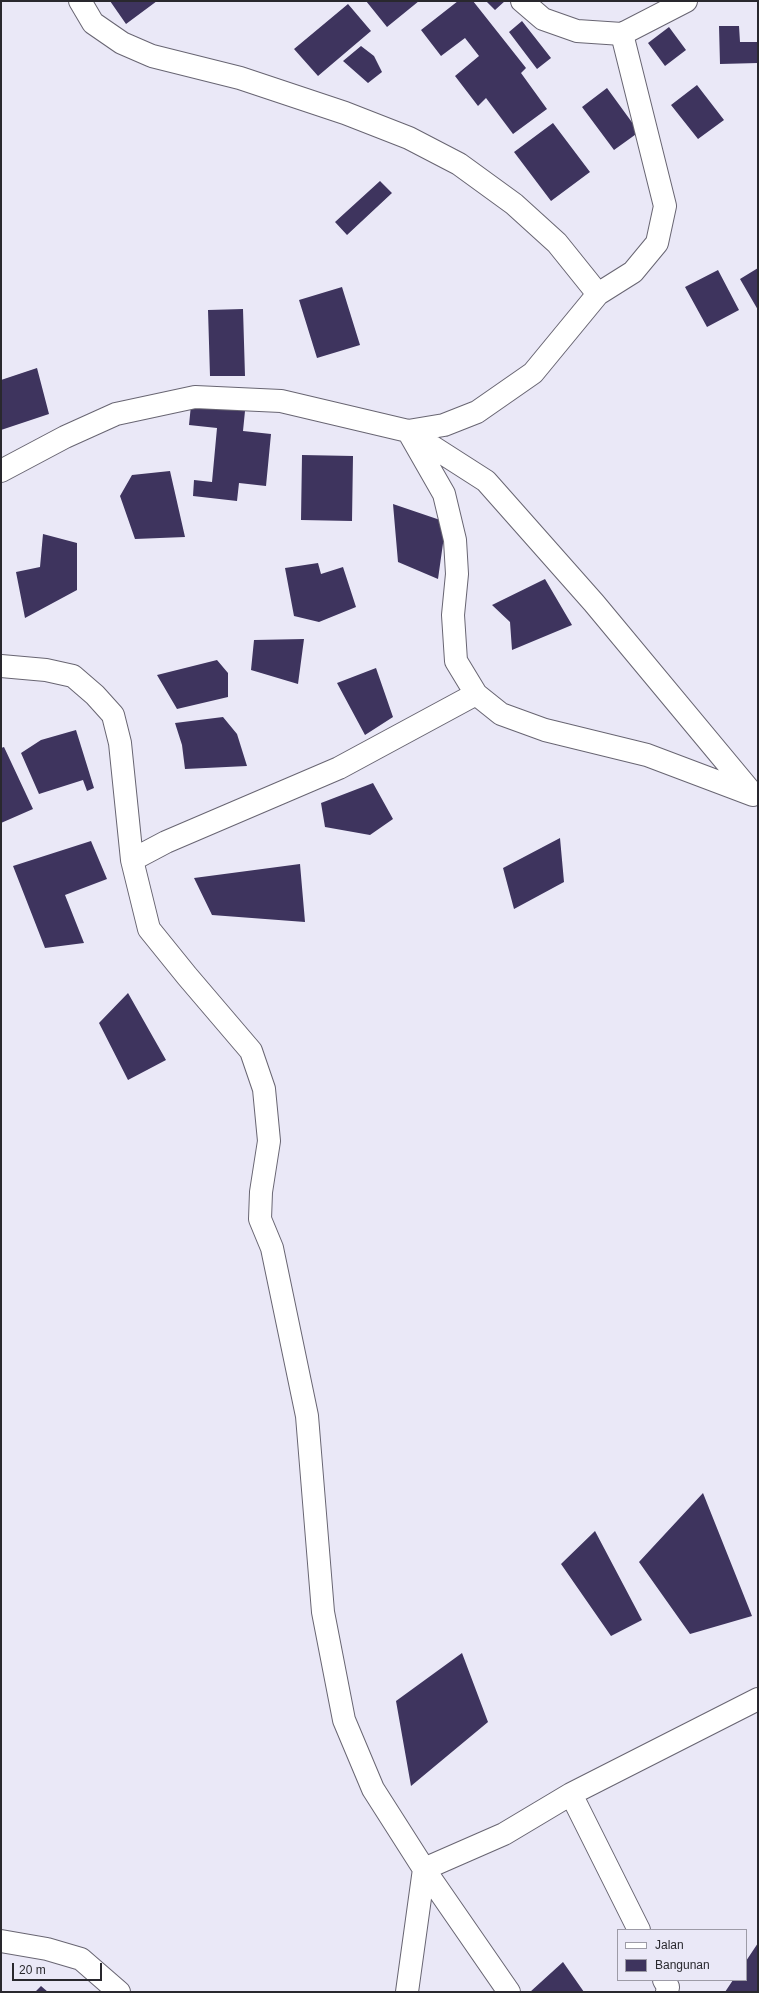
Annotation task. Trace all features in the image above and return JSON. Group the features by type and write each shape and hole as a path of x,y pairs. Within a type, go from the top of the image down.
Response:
{"street":[{"path":"80,1 93,23 122,43 152,56 240,78 345,113 409,138 459,164 514,204 558,243 598,294"},
{"path":"522,1 543,19 577,32 622,34 686,1"},
{"path":"408,431 444,425 476,412 533,373 598,294 633,272 657,243 665,206 622,34"},
{"path":"1,471 65,437 116,414 194,397 281,402 408,431 486,482 594,603 756,796"},
{"path":"408,431 444,494 455,540 456,574 453,615 456,660 476,694 501,714 545,730 647,755 756,796"},
{"path":"1,666 46,670 73,676 95,695 113,715 120,743 132,860 149,929 251,1051 264,1089 269,1141 261,1192 260,1219 272,1248 307,1416 323,1612 344,1720 373,1789 424,1869 509,1992"},
{"path":"132,860 166,842 339,768 476,694"},
{"path":"424,1869 504,1834 571,1794 758,1699"},
{"path":"571,1794 638,1929"},
{"path":"407,1992 424,1869"},
{"path":"1,1941 47,1949 81,1959 119,1992"},
{"path":"665,1981 668,1987 667,1992"}],"building":[{"path":"110,1 157,1 126,24"},
{"path":"366,1 419,1 387,27"},
{"path":"458,1 473,1 526,68 521,73 547,109 513,134 486,98 478,106 455,76 479,56 465,38 441,56 421,30"},
{"path":"486,1 505,1 495,10"},
{"path":"348,4 371,31 318,76 294,49"},
{"path":"522,21 551,58 537,69 509,32"},
{"path":"719,26 739,26 740,42 758,42 758,63 720,64"},
{"path":"669,27 686,50 665,66 648,43"},
{"path":"361,46 374,56 382,72 368,83 343,61"},
{"path":"697,85 724,120 698,139 671,105"},
{"path":"607,88 639,132 614,150 582,107"},
{"path":"553,123 590,172 551,201 514,152"},
{"path":"380,181 392,193 347,235 335,222"},
{"path":"758,268 758,310 740,279"},
{"path":"718,270 739,310 707,327 685,287"},
{"path":"342,287 360,345 317,358 299,300"},
{"path":"243,309 245,376 210,376 208,310"},
{"path":"37,368 49,414 1,430 1,380"},
{"path":"191,405 245,411 243,431 271,434 266,486 239,483 237,501 193,496 194,480 212,482 217,428 189,425"},
{"path":"302,455 353,456 352,521 301,520"},
{"path":"170,471 185,537 135,539 120,496 132,475"},
{"path":"393,504 446,522 438,579 398,562"},
{"path":"43,534 77,543 77,590 25,618 16,572 40,567"},
{"path":"318,563 321,574 343,567 356,607 319,622 294,616 285,568"},
{"path":"545,579 572,625 512,650 510,622 492,605"},
{"path":"304,639 298,684 251,670 254,640"},
{"path":"217,660 228,673 228,697 177,709 157,675"},
{"path":"376,668 393,717 365,735 337,683"},
{"path":"223,717 237,734 247,766 185,769 182,745 175,723"},
{"path":"76,730 94,788 87,791 83,780 39,794 21,753 41,740"},
{"path":"4,747 33,809 1,823 1,748"},
{"path":"373,783 393,819 370,835 325,827 321,803"},
{"path":"560,838 564,882 514,909 503,868"},
{"path":"91,841 107,879 65,895 84,943 45,948 13,866"},
{"path":"300,864 305,922 212,915 194,878"},
{"path":"128,993 166,1060 128,1080 99,1023"},
{"path":"703,1493 752,1616 690,1634 639,1562"},
{"path":"595,1531 642,1620 611,1636 561,1564"},
{"path":"462,1653 488,1722 411,1786 396,1701"},
{"path":"758,1943 758,1992 725,1992 732,1981 747,1981 747,1960"},
{"path":"563,1962 584,1992 530,1992"},
{"path":"41,1986 48,1992 35,1992"}]}
